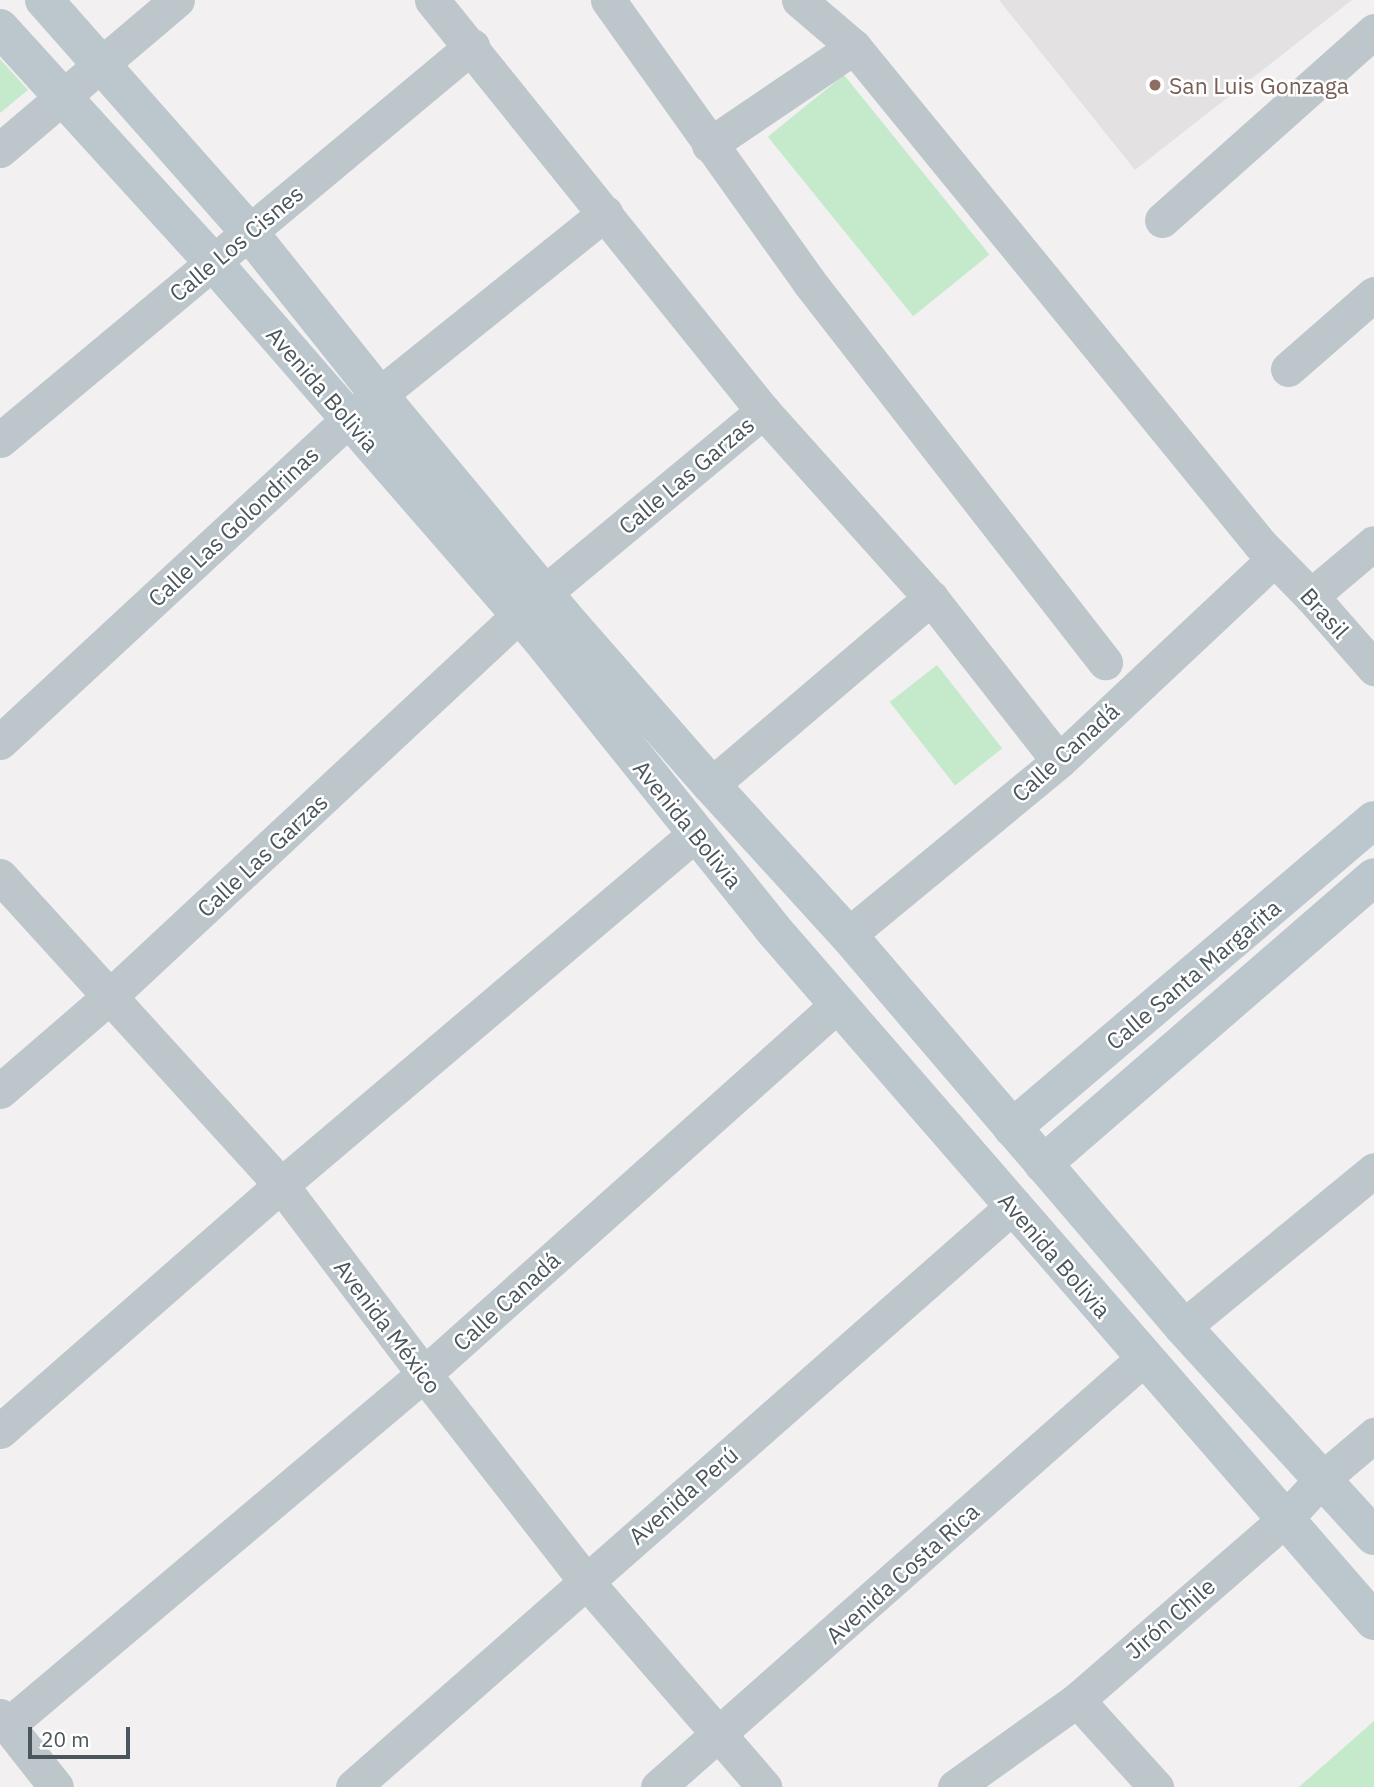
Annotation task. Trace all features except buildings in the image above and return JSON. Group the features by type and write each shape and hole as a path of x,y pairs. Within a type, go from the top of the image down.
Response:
{"main road":[{"name":"Avenida Bolivia","path":"44,0 249,232 379,395 532,603 695,834 772,928 1374,1621"},
{"name":"Avenida Bolivia","path":"0,28 213,262 349,419 711,785 848,934 1183,1327 1374,1536"},
{"name":"Calle Santa Margarita","path":"1012,1128 1374,820"},
{"name":"Calle Santa Margarita","path":"1043,1164 1374,877"},
{"path":"772,928 811,895"}],"street":[{"path":"0,150 177,0"},
{"path":"432,0 472,46 763,411 931,598 1059,761"},
{"path":"608,0 709,145 944,459 1105,662"},
{"name":"Brasil","path":"799,0 854,47 1273,560 1311,596 1374,668"},
{"path":"1162,220 1374,31"},
{"name":"Calle Los Cisnes","path":"0,440 472,46"},
{"path":"709,145 854,47"},
{"name":"Calle Las Golondrinas","path":"0,742 349,419 605,213"},
{"path":"1288,369 1374,294"},
{"name":"Calle Las Garzas","path":"0,1091 110,996 532,603 763,411"},
{"path":"1311,596 1374,543"},
{"name":"Calle Canadá","path":"848,934 1059,761 1273,560"},
{"path":"711,785 931,598"},
{"path":"0,1431 281,1185 695,834"},
{"name":"Avenida México","path":"0,876 281,1185 585,1580 764,1787"},
{"name":"Calle Canadá","path":"4,1720 424,1374 837,1005"},
{"path":"1183,1327 1374,1170"},
{"name":"Avenida Perú","path":"354,1787 585,1580 1014,1205"},
{"name":"Avenida Costa Rica","path":"658,1787 718,1737 1144,1358"},
{"name":"Jirón Chile","path":"955,1787 1077,1700 1285,1519 1321,1480 1374,1435"},
{"path":"1077,1700 1156,1787"},
{"path":"4,1720 42,1783"}],"shaded area":[{"name":"San Luis Gonzaga","path":"999,0 1352,0 1135,170"}],"green space":[{"path":"0,59 28,90 0,113"},
{"path":"844,75 989,255 913,316 768,137"},
{"path":"937,665 1002,749 955,785 890,702"},
{"path":"1374,1721 1374,1787 1299,1787"}],"place":[{"name":"San Luis Gonzaga","path":"1155,85"}]}
